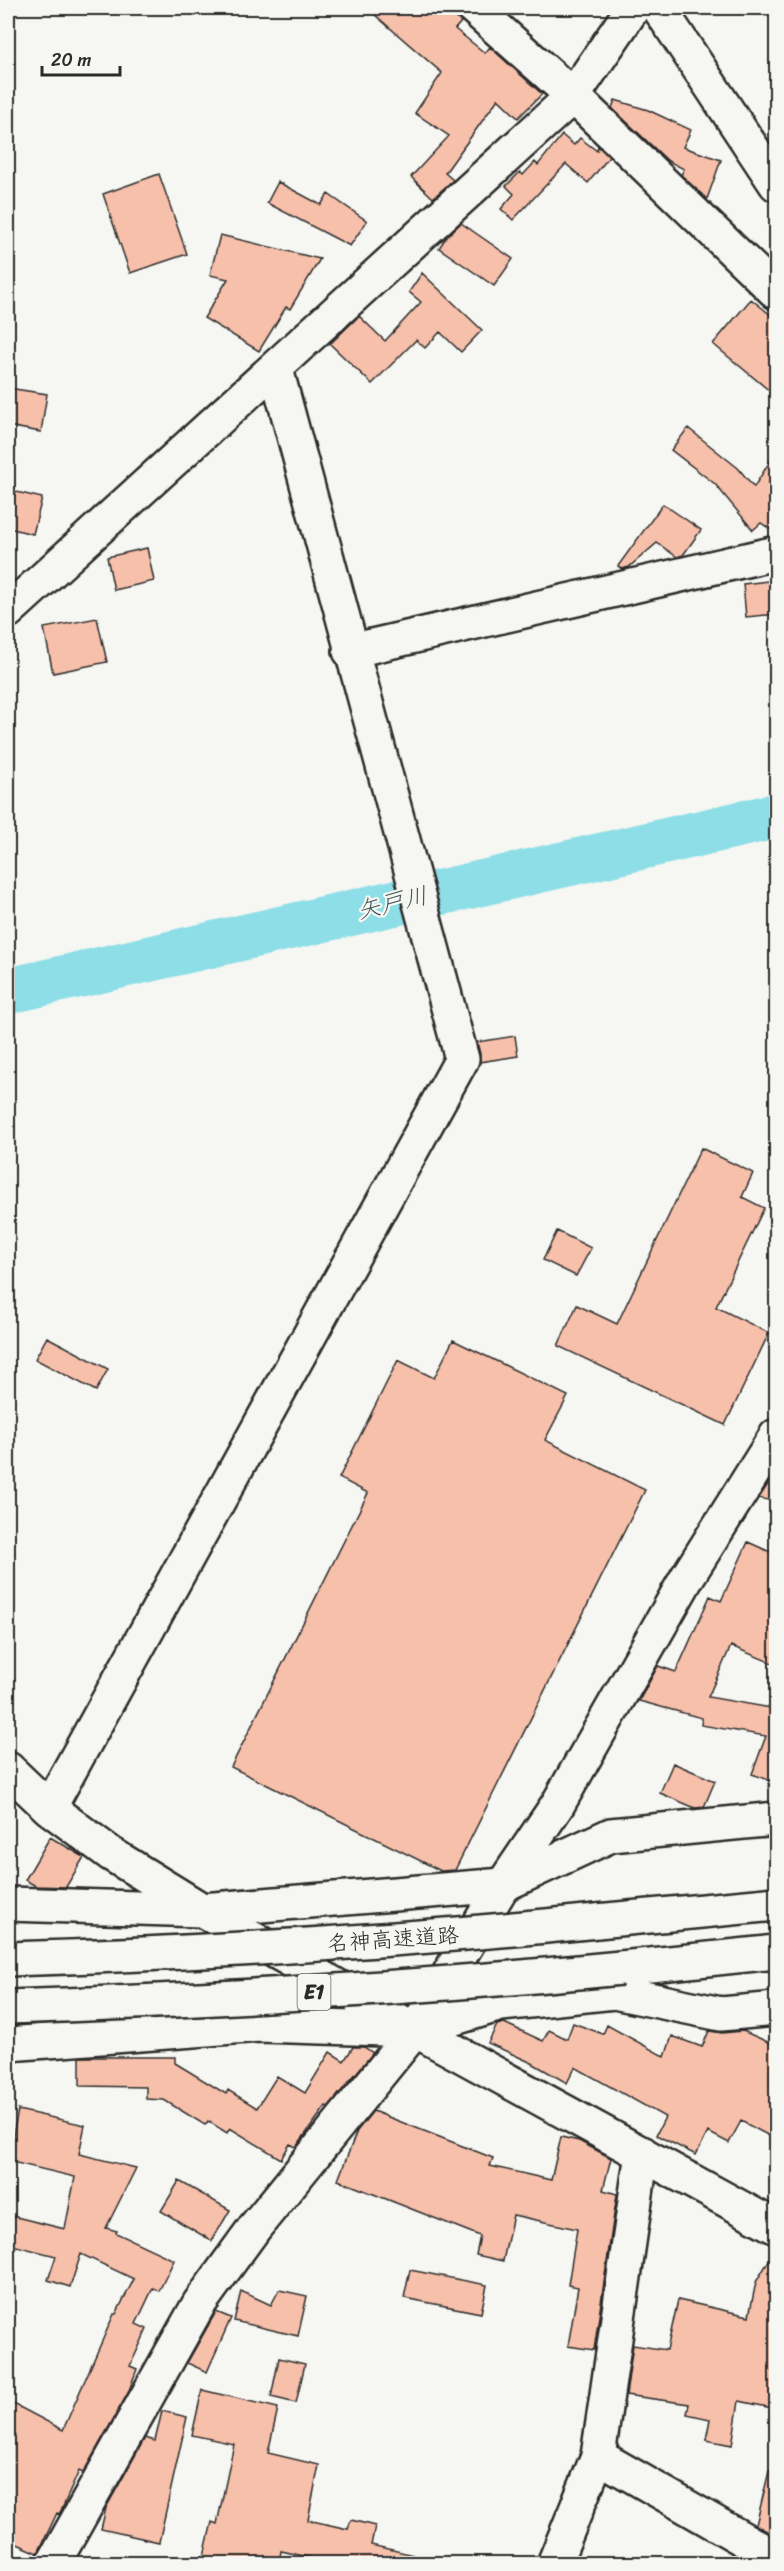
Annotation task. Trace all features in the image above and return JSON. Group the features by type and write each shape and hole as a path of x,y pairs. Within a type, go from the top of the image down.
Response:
{"main road":[{"path":"474,8 573,96 777,292"},
{"path":"8,611 573,96 633,8"},
{"path":"659,8 777,184"},
{"path":"49,1808 462,1059 350,651 276,369"},
{"path":"350,651 777,553"},
{"path":"53,2564 199,2304 255,2227 415,2030 503,1885 558,1803 688,1576 777,1436"},
{"path":"8,1769 49,1808 111,1854 202,1910 415,2030 777,2227"},
{"path":"8,1904 202,1910 503,1885 611,1835 777,1819"},
{"name":"名神高速道路","path":"8,1959 174,1954 495,1931 777,1904"},
{"name":"E1","path":"8,2007 213,1999 497,1980 777,1952"},
{"path":"8,2044 260,2025 415,2030 501,2004 614,1992 721,2014 777,2009"},
{"path":"554,2564 598,2456 642,2153"},
{"path":"598,2456 777,2558"}],"building":[{"path":"367,8 443,8 461,22 455,29 485,53 490,47 542,94 518,118 498,99 445,173 453,180 433,198 411,177 449,136 415,113 442,73"},
{"path":"615,100 648,110 691,130 683,147 721,160 707,199 681,175 684,169 668,161 612,108"},
{"path":"562,135 574,145 580,138 597,151 598,146 609,157 588,183 566,164 513,220 501,209 514,194 506,186 520,172 523,175 535,162 538,165"},
{"path":"159,174 187,254 130,273 103,194"},
{"path":"278,182 321,205 328,194 367,221 350,246 267,203"},
{"path":"461,223 513,259 494,286 439,248 447,236"},
{"path":"220,235 320,259 290,309 286,307 259,351 204,318 228,279 210,275"},
{"path":"422,273 482,330 461,352 440,332 425,348 416,340 372,384 330,344 359,316 385,341 421,302 409,292"},
{"path":"751,299 777,320 777,397 713,344"},
{"path":"8,388 47,394 41,432 8,426"},
{"path":"688,428 738,468 754,487 777,450 777,534 761,523 753,530 715,484 671,450"},
{"path":"8,490 42,498 33,534 8,528"},
{"path":"663,504 701,530 683,555 677,557 657,543 629,567 622,569 618,566"},
{"path":"147,548 154,581 114,590 107,557"},
{"path":"777,580 777,614 746,617 743,584"},
{"path":"97,618 107,662 53,673 44,628"},
{"path":"515,1036 518,1056 479,1062 477,1042"},
{"path":"701,1148 753,1173 742,1197 764,1208 716,1307 769,1333 725,1425 558,1346 577,1305 617,1324"},
{"path":"557,1231 591,1248 576,1276 543,1260"},
{"path":"47,1337 108,1369 96,1391 35,1359"},
{"path":"453,1340 568,1396 545,1440 645,1490 455,1870 441,1871 231,1767 368,1493 339,1478 398,1360 434,1378"},
{"path":"777,1470 777,1502 759,1498"},
{"path":"748,1542 777,1555 777,1665 731,1646 708,1697 777,1709 777,1783 752,1774 766,1736 701,1725 702,1718 639,1701 658,1666 676,1672 710,1596 721,1601"},
{"path":"673,1763 715,1781 704,1807 695,1808 660,1793"},
{"path":"50,1837 84,1857 66,1887 36,1886 25,1880"},
{"path":"504,2023 543,2041 549,2030 567,2039 573,2023 603,2034 607,2025 665,2057 672,2036 702,2047 709,2031 722,2033 743,2031 777,2046 777,2140 741,2121 729,2143 708,2132 696,2155 656,2135 665,2117 575,2067 567,2083 532,2063 488,2043 497,2025"},
{"path":"353,2047 364,2047 373,2053 328,2107 326,2106 296,2147 290,2144 281,2159 230,2128 227,2133 208,2121 205,2125 164,2100 146,2099 146,2087 80,2086 80,2057 175,2057 175,2063 226,2094 228,2090 257,2108 277,2076 305,2093 330,2052 344,2061"},
{"path":"18,2110 85,2125 79,2154 136,2168 106,2228 117,2231 116,2233 174,2260 159,2291 153,2288 136,2324 147,2329 130,2366 137,2369 128,2393 83,2473 79,2471 38,2553 8,2540 8,2401 63,2430 114,2314 134,2279 81,2254 70,2287 48,2280 56,2256 8,2244 8,2215 65,2229 75,2177 8,2161"},
{"path":"373,2111 493,2158 490,2166 551,2180 561,2137 579,2141 611,2158 603,2190 617,2194 594,2350 568,2346 578,2287 568,2285 577,2229 513,2215 503,2261 476,2255 480,2236 338,2180 357,2131"},
{"path":"179,2181 230,2210 212,2241 161,2211"},
{"path":"777,2247 777,2352 772,2371 777,2372 777,2409 739,2401 732,2445 706,2440 710,2419 687,2414 689,2404 626,2395 633,2345 667,2350 678,2300 749,2316 756,2282"},
{"path":"410,2270 487,2285 481,2313 404,2298"},
{"path":"279,2290 307,2296 298,2336 234,2321 241,2291 271,2305"},
{"path":"216,2312 231,2318 207,2372 187,2363"},
{"path":"279,2358 305,2364 296,2403 271,2397"},
{"path":"202,2390 278,2408 268,2453 319,2465 308,2520 348,2529 351,2520 375,2526 371,2545 414,2555 413,2564 340,2564 281,2551 279,2564 202,2564 212,2522 217,2524 234,2444 192,2435"},
{"path":"162,2411 187,2417 159,2542 101,2529 106,2508 145,2438 155,2441"},
{"path":"769,2471 777,2472 777,2537 756,2525"}],"waterway":[{"name":"矢戸川","path":"8,991 776,816"}]}
